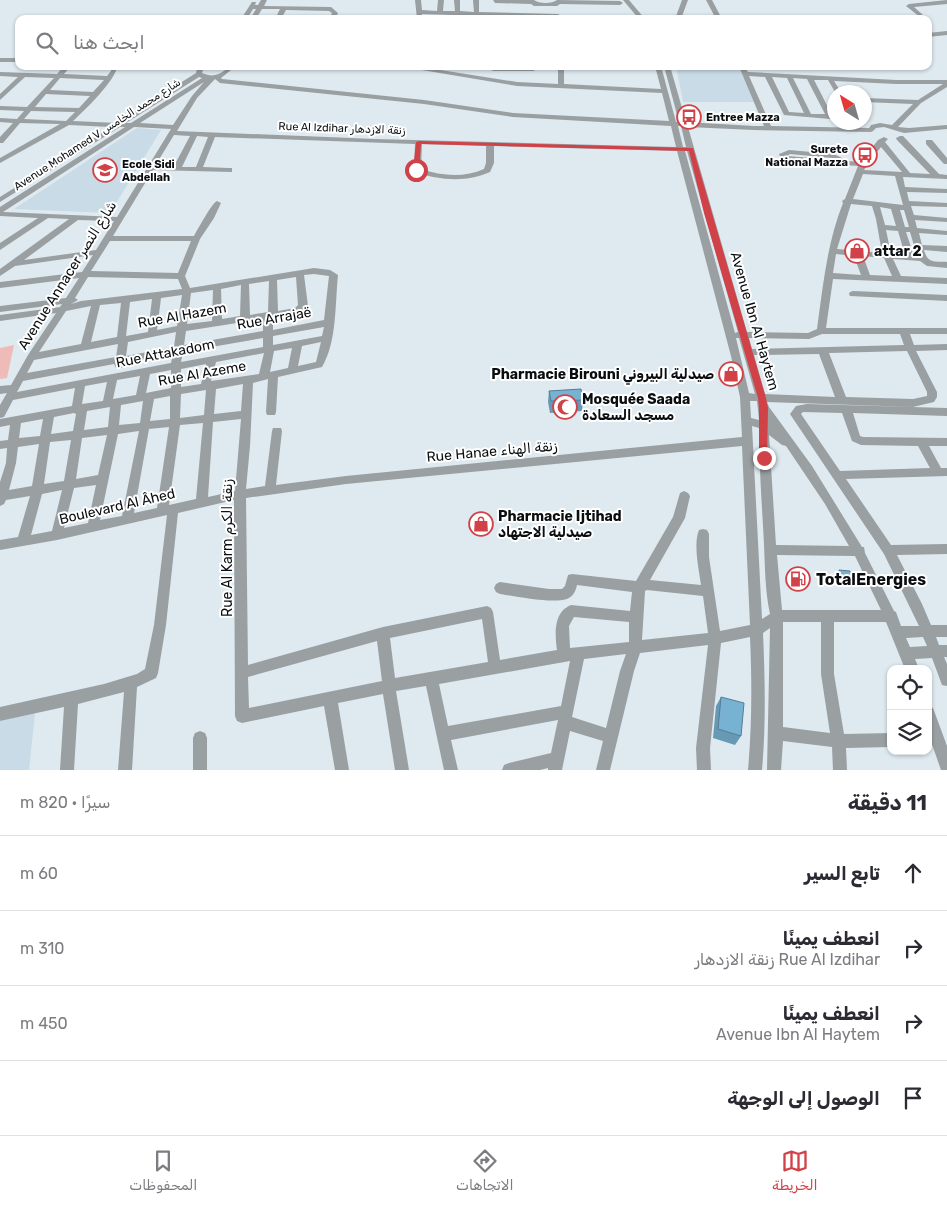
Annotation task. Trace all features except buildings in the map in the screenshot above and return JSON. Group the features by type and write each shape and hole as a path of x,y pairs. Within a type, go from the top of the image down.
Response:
{"street":[{"path":"247,15 256,0"},
{"path":"255,15 264,0"},
{"path":"418,0 420,15 440,12 454,15"},
{"path":"440,12 441,0"},
{"path":"457,0 458,15"},
{"path":"476,0 477,15"},
{"path":"493,14 496,0 510,1 510,6 515,8 534,8 534,2 621,1 637,15"},
{"path":"679,15 685,0"},
{"path":"709,0 717,15"},
{"path":"621,1 630,15"},
{"path":"557,2 558,15"},
{"path":"920,15 909,6 922,2 947,2"},
{"path":"252,7 304,11 333,10 334,15"},
{"path":"280,15 284,8"},
{"path":"485,15 497,15"},
{"path":"932,35 947,33"},
{"path":"0,60 15,60"},
{"path":"0,140 64,70"},
{"path":"0,161 66,124 81,110 114,70"},
{"path":"201,70 208,77 220,81 424,102 513,115 827,129"},
{"path":"208,77 227,73 228,70"},
{"path":"425,70 561,87 664,91"},
{"path":"493,70 493,80"},
{"path":"516,70 532,70"},
{"path":"561,70 561,87"},
{"name":"Avenue Ibn Al Haytem","path":"659,70 745,396 759,706 754,770"},
{"name":"Avenue Ibn Al Haytem","path":"668,70 763,403 770,550 777,616 774,770"},
{"path":"768,128 744,71 768,76 947,83"},
{"path":"0,74 109,78"},
{"path":"0,98 23,75"},
{"path":"768,76 784,113 790,116 827,117"},
{"path":"789,76 809,116"},
{"name":"Avenue Mohamed V شارع محمد الخامس","path":"2,205 208,77"},
{"name":"Avenue Mohamed V شارع محمد الخامس","path":"2,205 118,126 208,77"},
{"name":"Avenue Annacer شارع النصر","path":"1,412 31,357 64,309 106,238 208,77"},
{"path":"809,77 827,108"},
{"path":"830,79 834,85"},
{"path":"898,132 920,102 947,83"},
{"path":"44,92 95,94"},
{"path":"181,94 194,97"},
{"path":"872,100 920,102"},
{"path":"0,108 81,110"},
{"name":"Rue Al Izdihar زنقة الازدهار","path":"0,120 131,126 212,135 691,150"},
{"path":"872,128 880,124 898,132 937,177"},
{"path":"821,331 832,251 846,201 861,168 882,140 898,132 943,128 947,136"},
{"path":"871,130 882,140 908,174"},
{"path":"176,168 195,134"},
{"path":"199,169 212,135"},
{"path":"419,142 417,170 445,176 468,177 486,170 490,163 490,144"},
{"path":"929,142 947,162"},
{"path":"845,162 790,159 784,157 783,154 789,152 834,156 861,168 898,174 947,177"},
{"path":"151,168 229,170"},
{"path":"898,174 922,259 927,264 947,265"},
{"path":"902,189 947,191"},
{"path":"846,201 895,207 947,205"},
{"path":"0,714 131,683 152,673 160,625 175,422 176,365 187,291 181,276 196,239 210,218 217,203"},
{"path":"875,205 882,227 887,256 898,280"},
{"path":"895,207 910,258"},
{"path":"0,214 118,219"},
{"path":"0,247 46,216"},
{"path":"0,273 78,217"},
{"path":"899,218 947,220"},
{"path":"882,227 947,233"},
{"path":"106,238 196,239"},
{"path":"919,247 947,249"},
{"path":"832,251 922,259"},
{"path":"12,264 98,252"},
{"path":"858,254 867,278"},
{"name":"Rue Al Azeme","path":"0,423 248,380 321,364 327,338 327,323 334,275 322,271 300,274"},
{"path":"0,285 86,274 181,276"},
{"path":"0,318 64,309 81,304 157,296 300,274"},
{"name":"Rue Al Hazem","path":"31,357 183,328 298,310 303,308 300,274"},
{"path":"829,276 947,281"},
{"path":"271,412 268,334 273,278"},
{"path":"245,283 245,319"},
{"path":"217,287 217,323"},
{"path":"853,294 947,298"},
{"path":"152,334 157,296"},
{"path":"0,310 70,299 81,304"},
{"path":"92,527 113,430 111,403 120,360 126,300"},
{"path":"85,347 96,303"},
{"name":"Rue Arrajaë","path":"20,378 327,323"},
{"path":"730,334 809,336 821,331 947,331"},
{"path":"904,331 932,392 932,398 913,403 807,408 800,409 795,414 888,550 914,600 927,632 941,652 947,680"},
{"name":"Rue Attakadom","path":"0,390 12,392 81,383 327,338"},
{"path":"292,371 298,343"},
{"path":"749,352 947,348"},
{"path":"823,350 856,438 860,440 947,442"},
{"path":"202,501 210,418 208,386 212,359"},
{"path":"127,520 139,463 146,371"},
{"name":"Rue Al Karm زنقة الكرم","path":"248,380 240,494 242,716 330,699"},
{"path":"57,535 78,435 81,383"},
{"path":"745,396 763,403 844,405 947,412"},
{"path":"763,403 837,513 860,552 892,616 910,665"},
{"path":"0,445 247,414"},
{"path":"23,541 37,491 49,415"},
{"path":"746,420 763,426 790,445"},
{"path":"16,421 11,463 1,498 103,479"},
{"path":"270,490 277,431"},
{"name":"Rue Hanae زنقة الهناء","path":"240,494 364,478 747,441"},
{"path":"921,442 942,472"},
{"path":"837,475 942,472"},
{"name":"Boulevard Al Âhed","path":"0,545 57,535 240,494"},
{"path":"603,770 627,671 635,648 639,586 679,518 684,496"},
{"path":"702,534 703,557 715,638 704,748 704,770"},
{"path":"888,550 947,549"},
{"path":"770,550 860,552"},
{"path":"500,588 549,595 566,594 571,588 572,579 709,591"},
{"path":"564,655 563,629 566,615 571,611 636,617"},
{"path":"241,673 383,633 487,612 495,668"},
{"path":"828,615 826,662 840,741 840,770"},
{"path":"342,770 330,699 389,686 564,655 715,638 756,630 777,616 892,616"},
{"path":"898,632 947,631"},
{"path":"383,633 402,770"},
{"path":"906,653 941,652"},
{"path":"509,770 556,765 578,654"},
{"path":"431,680 451,770"},
{"path":"125,770 131,683"},
{"path":"67,770 72,697"},
{"path":"443,734 565,717 612,737"},
{"path":"776,733 840,741 887,740"},
{"path":"200,738 200,770"},
{"path":"933,738 947,766"}],"shaded area":[{"path":"677,70 741,70 754,102 683,102"},
{"name":"Ecole Sidi Abdellah","path":"137,128 161,130 110,213 14,209"},
{"path":"14,345 7,378 0,379 0,348"},
{"path":"35,713 29,770 0,770 0,721"}],"place":[{"name":"Entree Mazza","path":"689,117"},
{"name":"Surete National Mazza","path":"865,155"},
{"name":"Ecole Sidi Abdellah","path":"105,170"},
{"name":"attar 2","path":"857,251"},
{"name":"Pharmacie Birouni صيدلية البيروني","path":"731,374"},
{"name":"Mosquée Saada مسجد السعادة","path":"565,407"},
{"name":"Pharmacie Ijtihad صيدلية الاجتهاد","path":"481,524"},
{"name":"TotalEnergies","path":"798,579"}],"route":[{"path":"416,170 419,142 691,150 762,398 764,408 764,458"}]}
